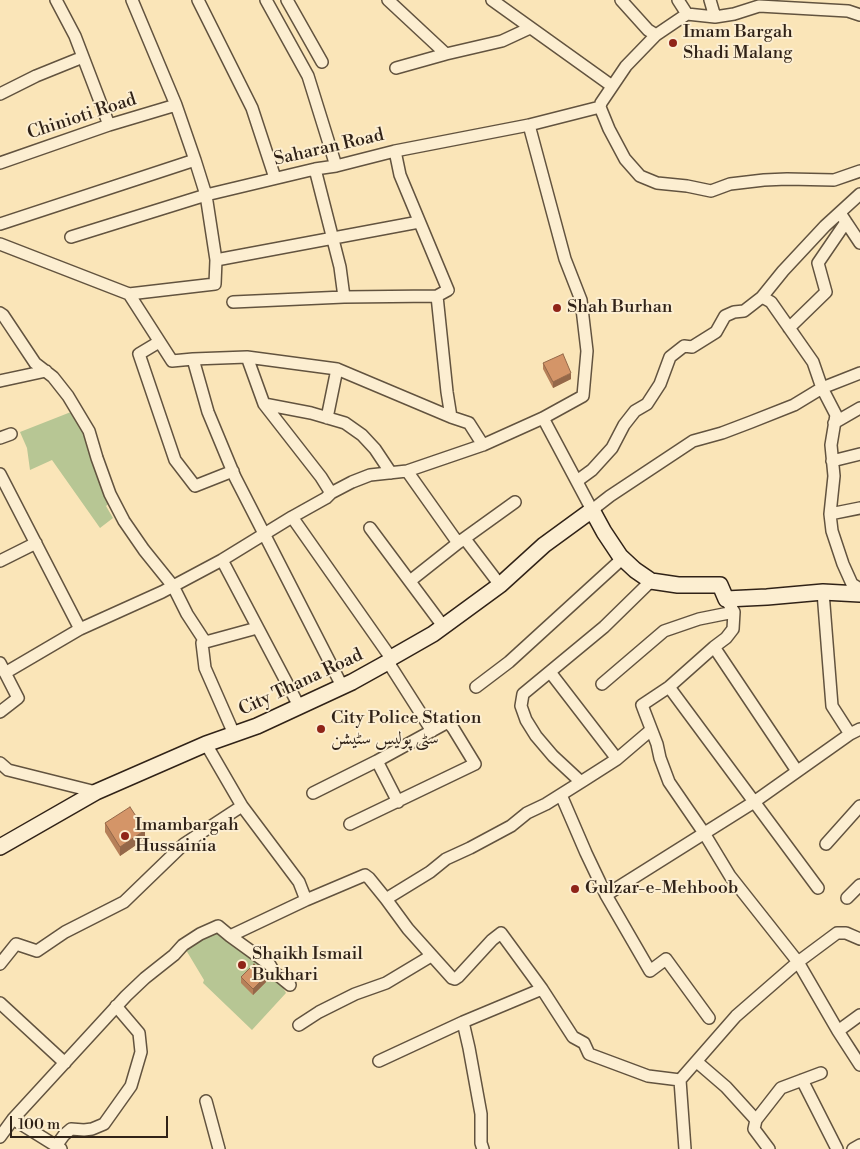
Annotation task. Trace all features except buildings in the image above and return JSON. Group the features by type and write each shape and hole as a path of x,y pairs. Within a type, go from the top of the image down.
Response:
{"street":[{"path":"56,0 75,36 109,125"},
{"path":"0,244 129,294 215,284 216,260 206,195 176,105 132,0"},
{"path":"198,0 252,108 275,178"},
{"path":"266,0 308,76 336,166"},
{"path":"287,0 322,62"},
{"path":"388,0 446,54"},
{"path":"492,0 612,86"},
{"path":"621,0 648,30 656,35"},
{"path":"678,0 687,14"},
{"path":"710,0 715,17"},
{"path":"860,15 848,11 759,6 734,14 715,17 687,14 656,35 626,66 600,107 624,159 640,176 657,183 711,191 730,184 764,180 834,180 860,172"},
{"path":"396,68 446,54 502,42 530,28"},
{"path":"0,94 36,76 83,57"},
{"name":"Chinioti Road","path":"2,158 176,105"},
{"name":"Saharan Road","path":"70,237 206,195 275,178 336,166 395,151 529,125 600,107"},
{"path":"0,712 18,698 3,668 80,629 173,586 222,560 352,482 370,475 407,471 483,445 543,418 583,396 587,351 581,300 566,258 529,125"},
{"path":"233,302 344,296 437,296 448,290 400,176 395,151"},
{"path":"0,224 195,160"},
{"path":"316,169 340,267 344,296"},
{"path":"789,328 826,292 818,263 843,217 860,194"},
{"path":"576,481 592,470 612,448 624,425 636,411 647,404 660,384 670,357 684,346 692,347 716,332 725,316 734,312 744,311 762,297 789,264 825,226 843,217"},
{"path":"843,217 860,243"},
{"path":"216,260 419,222"},
{"path":"129,294 172,361 247,357 337,369 469,423 483,445"},
{"path":"437,296 447,392 452,417"},
{"path":"762,297 771,302 813,362 822,388 836,415 830,445 834,476 830,514 832,531 852,584 860,590"},
{"path":"1,315 35,363 53,377 68,396 89,431 110,494 124,521 173,586 187,614 204,640 202,644 205,668 234,734"},
{"path":"159,342 139,354 175,460 195,486 233,472"},
{"path":"247,357 264,404 331,493"},
{"path":"193,359 208,412 233,472 342,686"},
{"path":"327,418 337,369"},
{"path":"0,381 46,371"},
{"path":"592,510 693,440 722,433 776,412 822,388 860,373"},
{"path":"264,404 311,413 345,423 362,435 375,449 391,473"},
{"path":"834,423 860,408"},
{"path":"543,418 604,532 620,556 651,581 678,585 720,585 730,606 733,629 726,638 669,687 642,705 669,782 704,833 730,876 798,962 860,1065"},
{"path":"832,461 860,454"},
{"path":"407,471 462,541 500,585"},
{"path":"0,474 80,629"},
{"path":"410,581 515,502"},
{"path":"830,514 860,508"},
{"name":"City Thana Road","path":"0,847 96,792 206,744 257,726 352,682 433,634 500,585 544,545 592,510"},
{"path":"292,517 390,660 432,731"},
{"path":"370,528 444,626"},
{"path":"0,560 36,542"},
{"path":"476,687 509,662 623,558"},
{"path":"222,560 298,706"},
{"path":"581,782 553,756 536,736 526,720 521,706 524,694 604,627 651,581"},
{"path":"606,895 754,802 855,731 832,706 823,592"},
{"path":"602,684 664,631 730,606 767,597 823,592 860,594"},
{"path":"202,644 257,628"},
{"path":"714,647 797,771"},
{"path":"550,672 617,759"},
{"path":"669,687 818,888"},
{"path":"313,792 377,761 448,722 475,764 350,824"},
{"path":"386,898 430,872 446,859 511,826 527,813 561,795 617,759 651,730"},
{"path":"206,744 242,806 299,882 306,900"},
{"path":"377,761 398,802"},
{"path":"0,763 8,770 96,792"},
{"path":"561,795 606,895 650,971 666,959 709,1018"},
{"path":"0,964 16,944 37,951 65,932 124,902 184,844 242,806"},
{"path":"826,844 860,806"},
{"path":"230,936 306,900 365,875 386,898 408,929 452,978 458,977 492,940 501,933 542,989 573,1037 584,1043 589,1054 648,1076 680,1080"},
{"path":"847,898 860,885"},
{"path":"0,1136 110,1015 116,1006 183,945 200,934 218,926 270,965 274,972 290,985"},
{"path":"673,1149 685,1147 680,1080 736,1016 798,962 837,933 846,933 860,939"},
{"path":"299,1025 319,1012 355,994 386,983 431,956"},
{"path":"379,1061 463,1022 542,989"},
{"path":"0,1003 65,1063"},
{"path":"13,1120 59,1148 64,1135 71,1129 84,1130 104,1124 131,1086 141,1052 139,1033 116,1006"},
{"path":"838,1031 860,1015"},
{"path":"463,1022 481,1114 481,1143 483,1149"},
{"path":"696,1062 726,1087 756,1120"},
{"path":"769,1149 754,1129 756,1120 781,1088 821,1073"},
{"path":"802,1080 837,1149"},
{"path":"206,1101 219,1149"},
{"path":"853,1149 860,1145"}],"green space":[{"path":"76,410 113,500 106,506 113,518 100,528 52,460 30,470 27,448 20,432"},
{"path":"218,926 270,965 286,993 252,1030 203,983 204,980 183,945"}],"place":[{"name":"Imam Bargah Shadi Malang","path":"673,43"},
{"name":"Shah Burhan","path":"557,308"},
{"name":"City Police Station سٹی پولیس سٹیشن","path":"321,729"},
{"name":"Imambargah Hussainia","path":"125,836"},
{"name":"Gulzar-e-Mehboob","path":"575,889"},
{"name":"Shaikh Ismail Bukhari","path":"242,965"}]}
